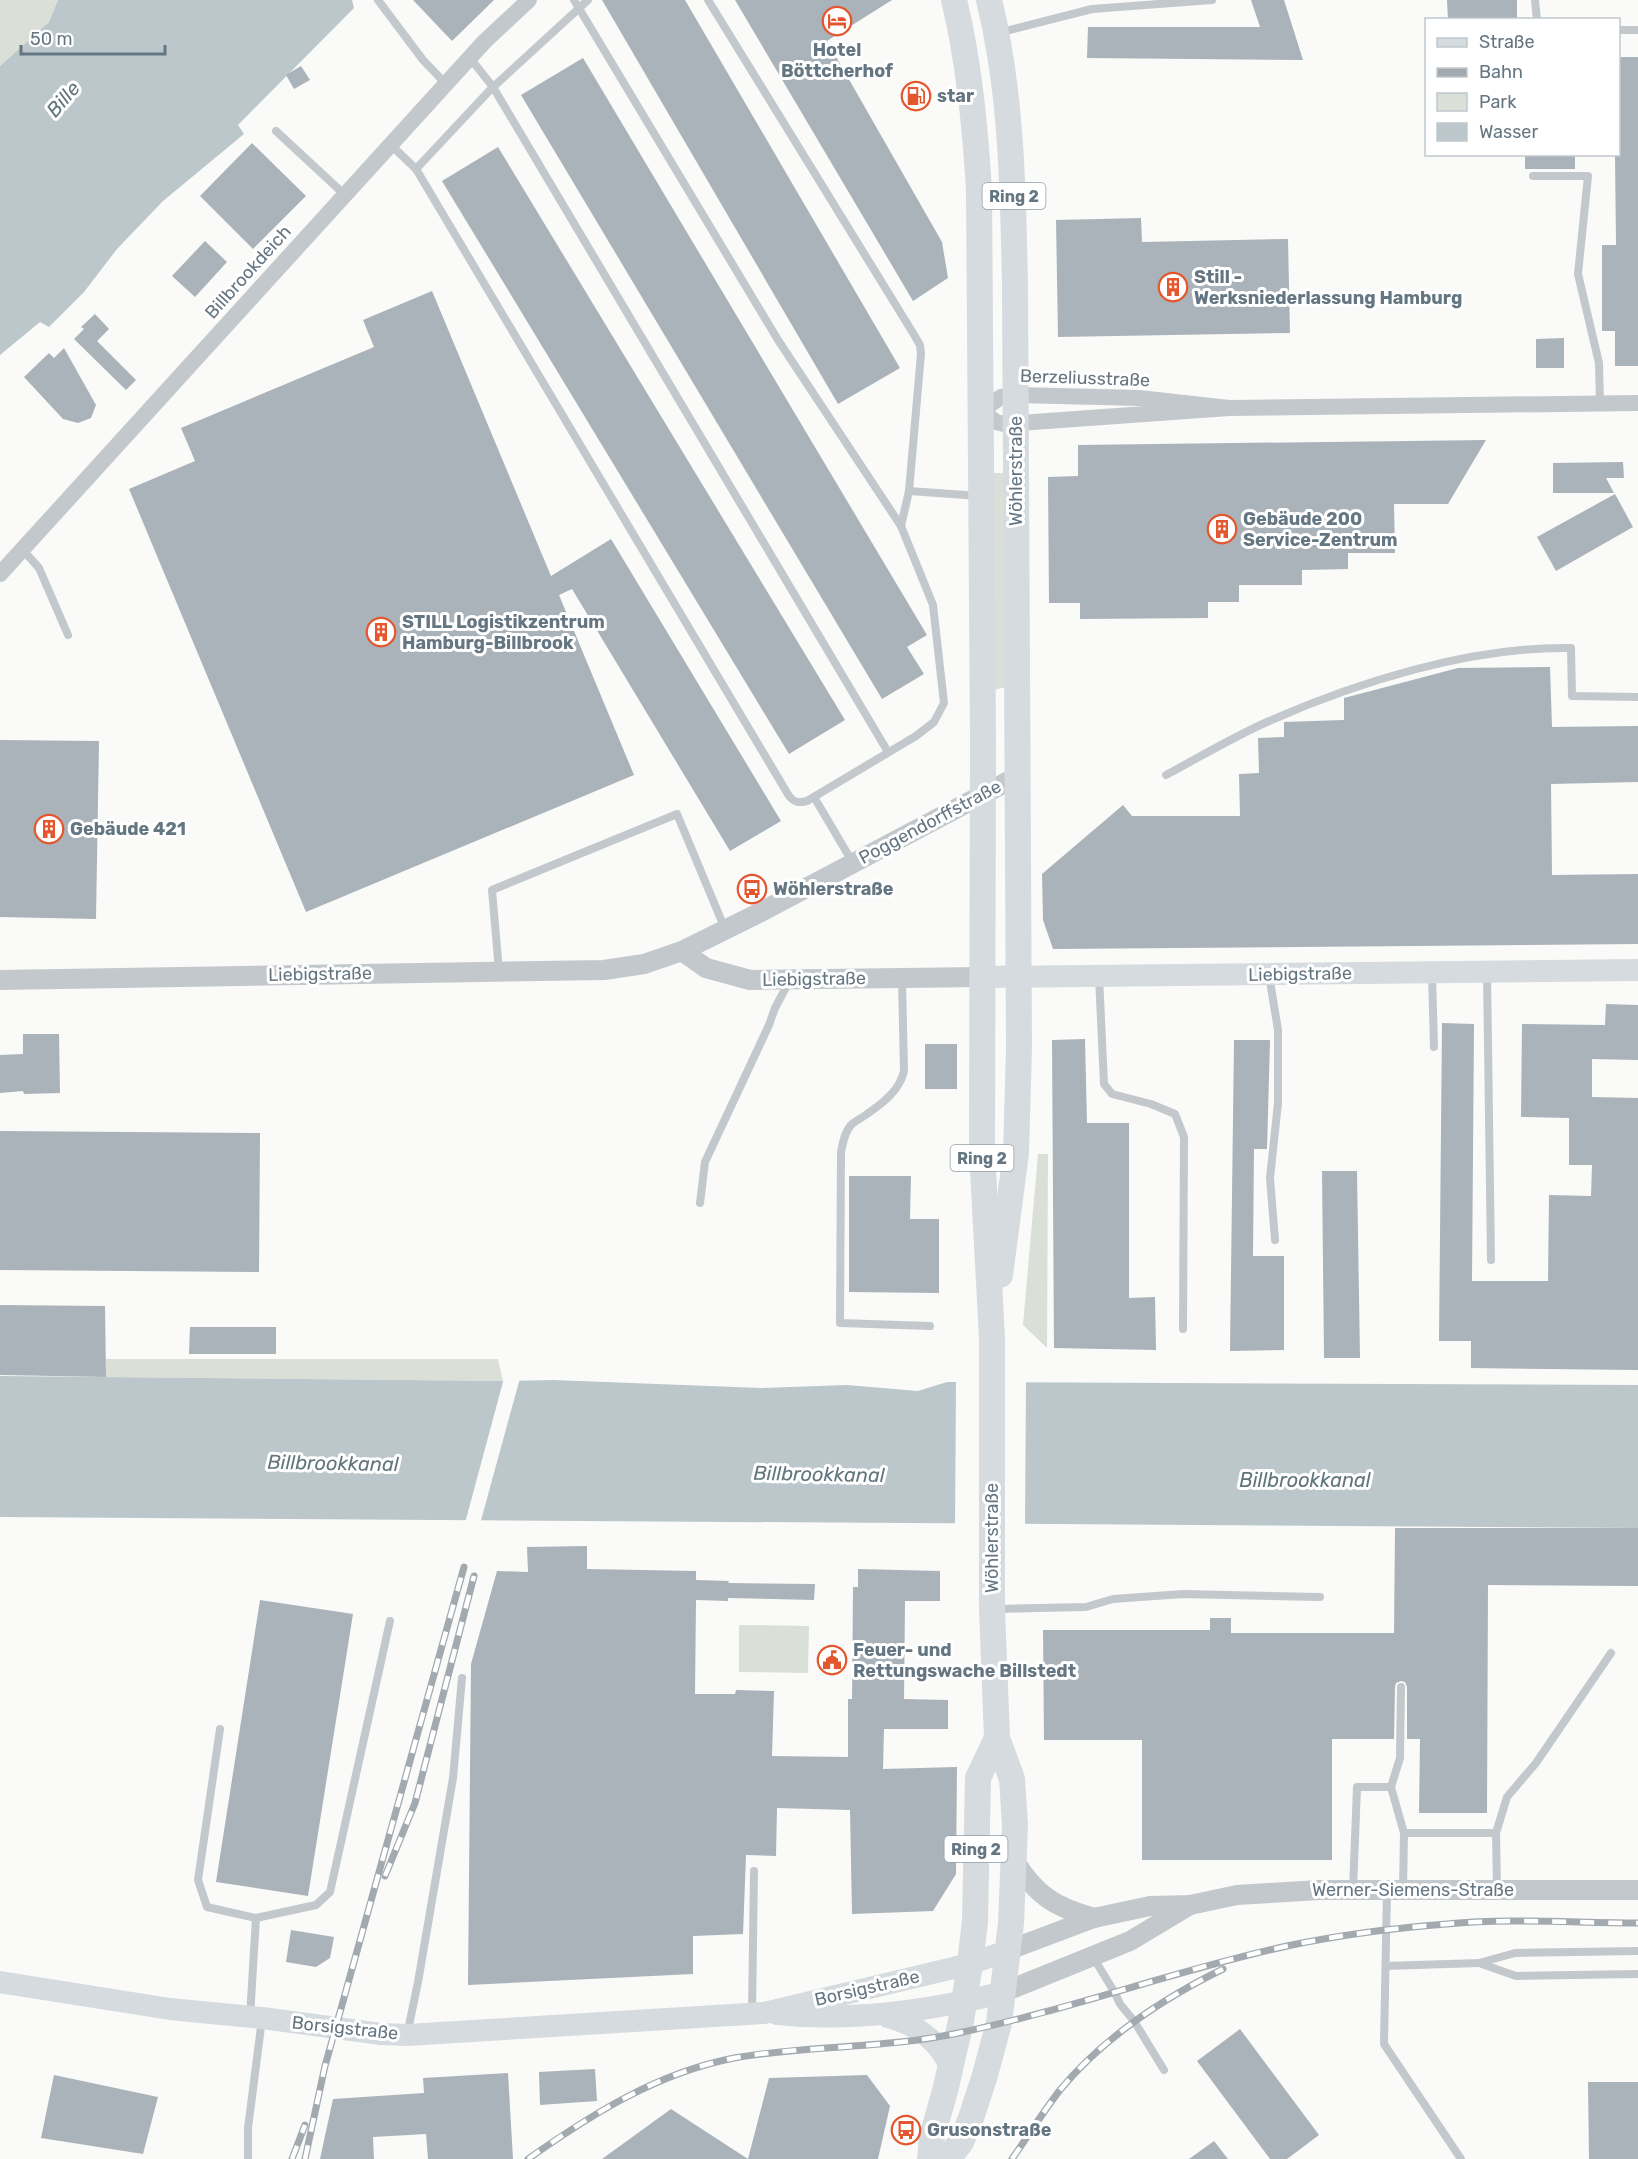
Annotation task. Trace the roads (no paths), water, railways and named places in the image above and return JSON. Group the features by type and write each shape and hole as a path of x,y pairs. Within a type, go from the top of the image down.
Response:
{"main road":[{"name":"Wöhlerstraße","path":"954,0 969,74 977,152 981,411 982,1151 992,1338 992,1609 997,1738 1012,1779 1015,1805 1009,1950 1004,1992"},
{"name":"Wöhlerstraße","path":"989,0 997,33 1008,107 1014,194 1019,977 1016,1153 992,1338"},
{"name":"Liebigstraße","path":"982,977 1638,970"},
{"name":"Wöhlerstraße","path":"970,1964 975,1922 978,1778 997,1738"},
{"name":"Borsigstraße","path":"758,2013 970,1964 1009,1950"},
{"name":"Ring 2","path":"930,2159 932,2137 951,2069 965,2002 970,1964"},
{"name":"Borsigstraße","path":"0,1982 170,2008 381,2034 407,2035 758,2013 812,2018 878,2014 924,2010 1004,1992"},
{"name":"Ring 2","path":"948,2159 961,2142 985,2075 999,2023 1004,1992"},
{"path":"878,2014 902,2021 923,2032 946,2056 951,2069"}],"street":[{"name":"Billbrookdeich","path":"0,574 446,84 529,0"},
{"name":"Berzeliusstraße","path":"1229,408 1139,398 1015,394 1001,397 981,411 996,422 1016,423 1229,408 1638,403"},
{"name":"Poggendorffstraße","path":"682,951 1018,776"},
{"name":"Liebigstraße","path":"0,980 604,970 644,964 682,951 706,968 750,980 982,977"},
{"path":"1014,1860 1031,1884 1050,1901 1064,1909 1094,1918"},
{"name":"Werner-Siemens-Straße","path":"1009,1950 1094,1918 1150,1906 1190,1905 1236,1895 1318,1890 1638,1890"},
{"name":"Werner-Siemens-Straße","path":"1004,1992 1093,1957 1143,1934 1190,1905"}],"lane":[{"path":"378,0 423,60 446,84"},
{"path":"416,169 493,87 577,4 588,0"},
{"path":"708,0 920,345 909,491 901,526"},
{"path":"997,33 1092,9 1212,0"},
{"path":"1535,0 1536,18"},
{"path":"391,145 416,169 793,801 799,803 814,797 916,736 934,722 944,703 933,605 901,526 778,340 577,4"},
{"path":"1620,30 1638,30"},
{"path":"470,58 493,87 888,753"},
{"path":"276,131 345,195"},
{"path":"1533,176 1588,176 1578,274 1599,363 1600,404"},
{"path":"909,491 981,496"},
{"path":"22,549 39,568 68,635"},
{"path":"1166,775 1265,723 1315,702 1409,671 1458,660 1550,648 1571,648 1572,696 1638,697"},
{"path":"814,797 853,863"},
{"path":"499,972 492,890 678,814 725,930"},
{"path":"1487,972 1491,1260"},
{"path":"1432,973 1434,1047"},
{"path":"1269,975 1278,1030 1278,1102 1270,1178 1275,1240"},
{"path":"1099,976 1104,1084 1112,1094 1151,1104 1174,1114 1184,1137 1183,1329"},
{"path":"902,978 904,1071 901,1082 896,1090 871,1112 851,1125 844,1138 841,1152 840,1323 930,1326"},
{"path":"700,1203 705,1162 790,979"},
{"path":"992,1609 1086,1607 1113,1599 1182,1594 1320,1597"},
{"path":"220,1729 198,1880 207,1907 256,1918 316,1905 330,1892 390,1620"},
{"path":"1497,1890 1496,1833 1507,1797 1536,1763 1611,1653"},
{"path":"407,2035 453,1778 462,1678"},
{"path":"1401,1687 1401,1758 1391,1787 1404,1833 1386,1966 1384,2044 1461,2159"},
{"path":"1353,1890 1358,1787 1391,1787"},
{"path":"1404,1833 1496,1833"},
{"path":"754,1871 758,2013"},
{"path":"248,2159 256,2018 256,1918"},
{"path":"1386,1966 1479,1963 1515,1953 1638,1951"},
{"path":"1093,1957 1120,2004 1134,2021 1164,2070"},
{"path":"1479,1963 1516,1977 1638,1974"}],"water":[{"name":"Bille","path":"58,0 352,0 354,8 238,125 244,134 163,201 117,249 84,292 49,327 40,322 0,355 0,66 49,22"},
{"name":"Billbrookkanal","path":"0,1376 553,1380 761,1388 847,1385 918,1391 947,1382 1638,1385 1638,1528 0,1517"}],"railway":[{"path":"305,2159 325,2066 464,1567"},
{"path":"385,1876 415,1803 474,1576"},
{"path":"528,2159 576,2126 626,2097 678,2074 734,2058 902,2042 958,2033 1041,2013 1204,1966 1287,1946 1347,1935 1471,1922 1638,1923"},
{"path":"1012,2159 1060,2090 1095,2053 1156,2007 1223,1969"},
{"path":"292,2159 305,2125"}],"place":[{"name":"Hotel Böttcherhof","path":"837,21"},
{"name":"star","path":"916,96"},
{"name":"Still - Werksniederlassung Hamburg","path":"1173,287"},
{"name":"Gebäude 200 Service-Zentrum","path":"1222,529"},
{"name":"STILL Logistikzentrum Hamburg-Billbrook","path":"381,632"},
{"name":"Gebäude 421","path":"49,829"},
{"name":"Wöhlerstraße","path":"752,889"},
{"name":"Feuer- und Rettungswache Billstedt","path":"832,1660"},
{"name":"Grusonstraße","path":"906,2130"}]}
